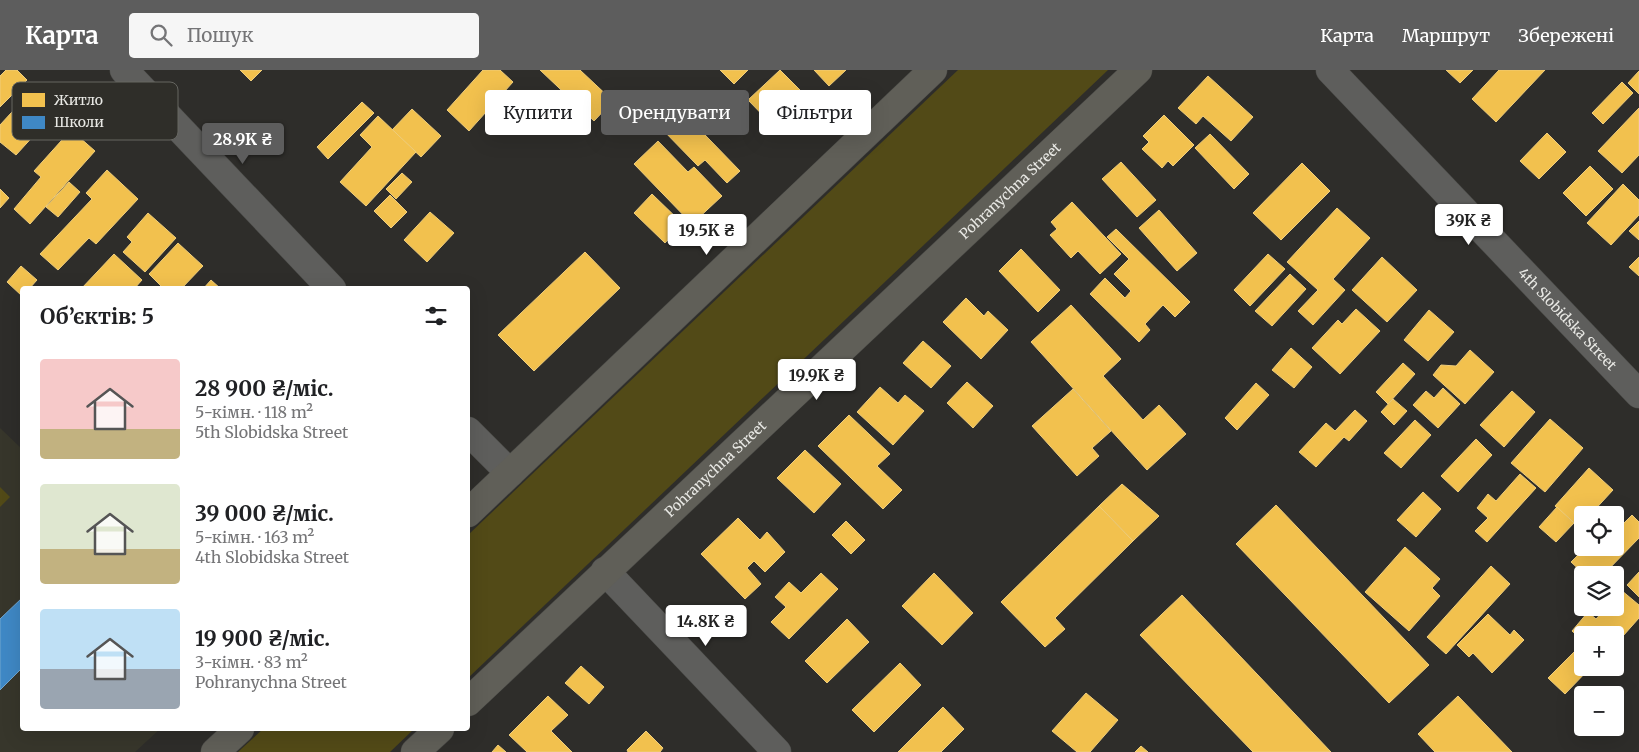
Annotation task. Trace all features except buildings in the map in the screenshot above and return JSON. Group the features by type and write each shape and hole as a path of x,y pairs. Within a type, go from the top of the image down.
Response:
{"main road":[{"path":"470,512 933,70"},
{"name":"Pohranychna Street","path":"470,700 1138,70"},
{"path":"215,752 238,731"},
{"path":"415,752 438,731"}],"street":[{"path":"124,70 135,82"},
{"name":"4th Slobidska Street","path":"1330,70 1639,394"},
{"path":"178,127 329,286"},
{"path":"470,433 510,473"},
{"path":"605,572 777,752"}],"shaded area":[{"path":"958,70 1108,70 470,676 470,533"},
{"path":"0,428 20,447 20,731 158,731 135,752 0,752"},
{"path":"0,487 10,497 0,507"},
{"path":"261,731 412,731 390,752 238,752"}]}
